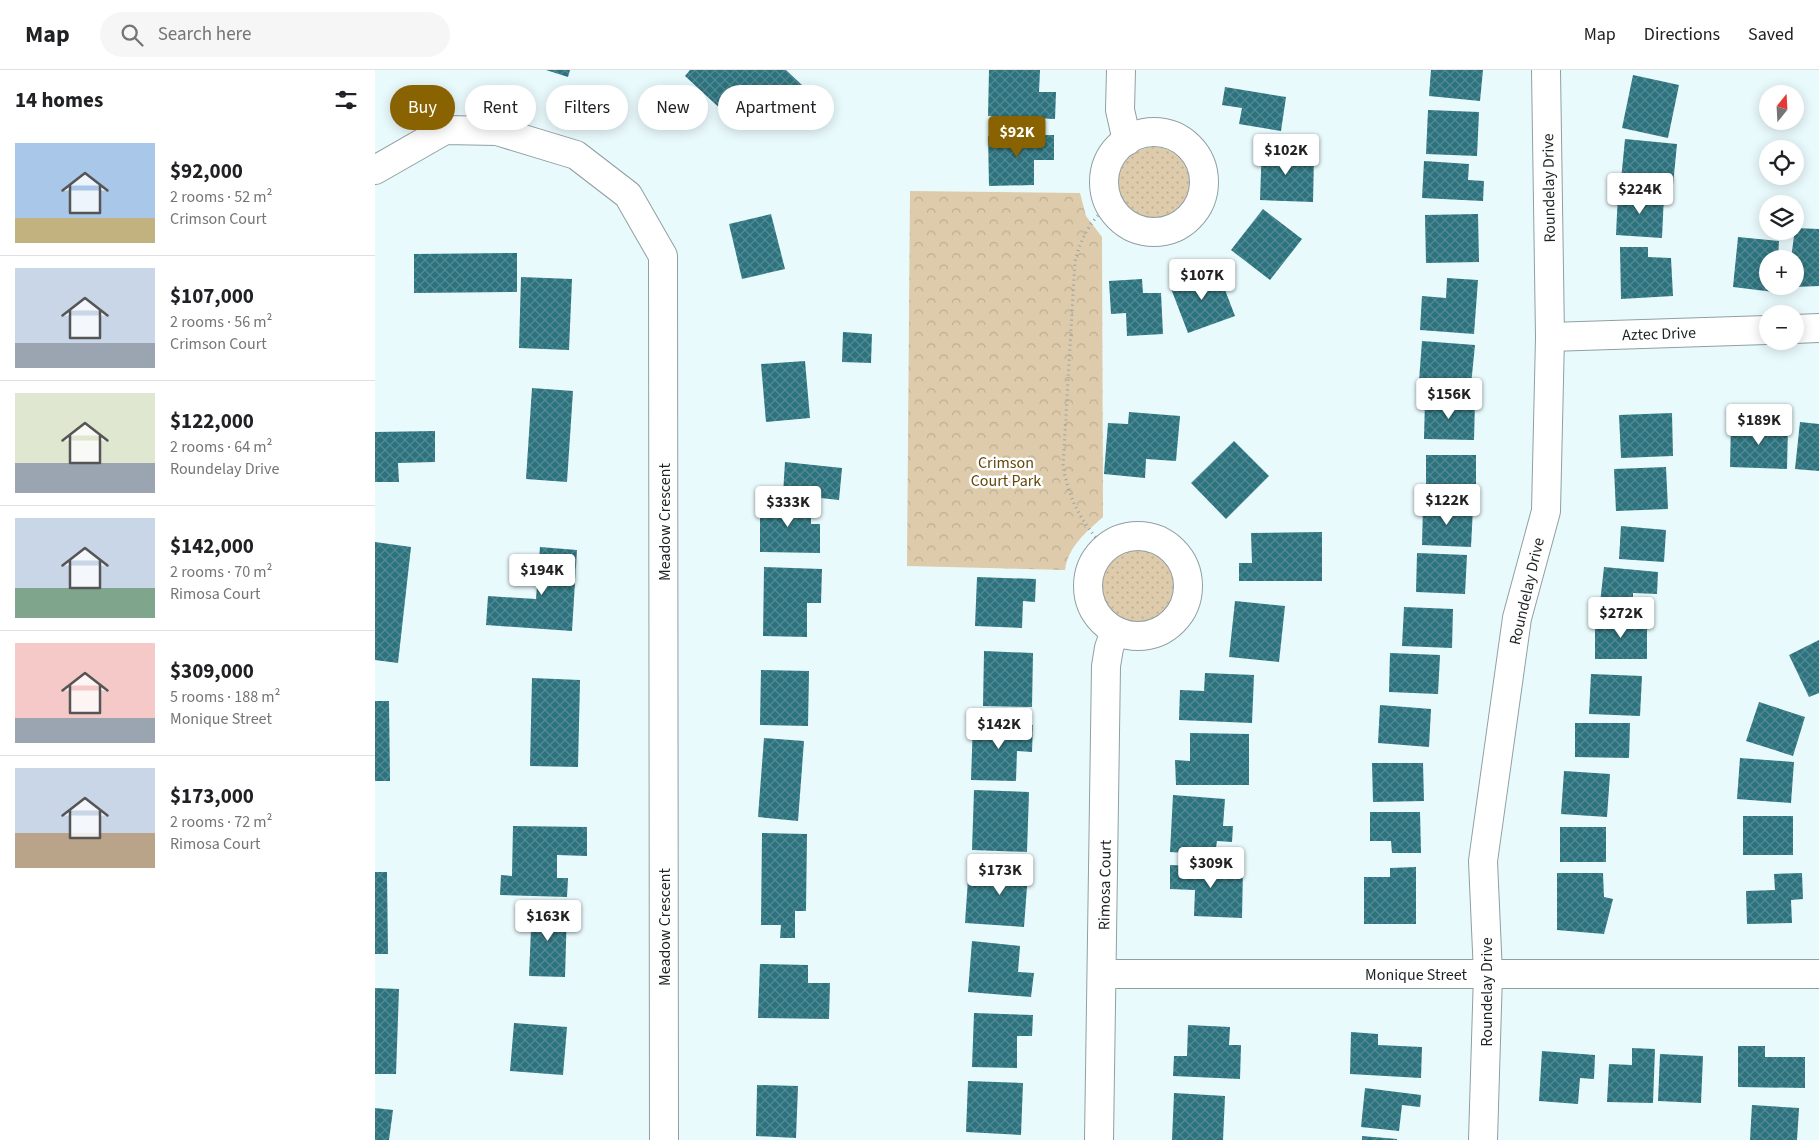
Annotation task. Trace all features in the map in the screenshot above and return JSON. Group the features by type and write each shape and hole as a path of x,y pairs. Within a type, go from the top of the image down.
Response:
{"street":[{"path":"1121,70 1121,110 1127,141"},
{"name":"Roundelay Drive","path":"1483,1140 1488,974 1483,861 1517,618 1546,510 1550,337 1546,70"},
{"name":"Meadow Crescent","path":"375,170 445,130 497,131 515,136 576,155 628,195 663,256 664,1140"},
{"path":"1150,132 1166,134 1181,140 1193,152 1202,166 1204,183 1201,200 1192,214 1180,225 1164,231 1147,232 1131,227 1118,217 1109,204 1104,188 1105,172 1111,157 1134,136 1150,132"},
{"path":"1804,329 1819,328"},
{"name":"Aztec Drive","path":"1550,337 1759,330"},
{"path":"1134,536 1150,538 1165,544 1177,555 1185,570 1188,587 1185,604 1176,618 1164,629 1148,635 1131,635 1115,631 1097,614 1088,592 1089,576 1094,561 1105,549 1118,540 1134,536"},
{"name":"Rimosa Court","path":"1099,1140 1103,974 1106,666 1109,648 1115,631"},
{"name":"Monique Street","path":"1103,974 1819,974"}],"path":[{"path":"1105,549 1077,513 1068,491 1063,468 1075,261 1084,233 1093,220 1109,204"}],"green space":[{"path":"1154,147 1174,153 1184,163 1190,183 1184,203 1174,213 1154,219 1134,213 1124,203 1118,183 1124,163 1134,153"},
{"name":"Crimson Court Park","path":"910,191 1080,193 1086,216 1102,237 1103,517 1084,534 1074,547 1065,570 907,566"},
{"path":"1138,550 1158,556 1168,566 1174,586 1168,606 1158,616 1138,622 1118,616 1108,606 1102,586 1108,566 1118,556"}],"building":[{"path":"546,70 570,70 568,77"},
{"path":"690,70 786,70 802,85 718,85 718,107 708,97 708,85 695,85 685,76"},
{"path":"989,70 1040,70 1039,92 1056,92 1055,119 988,116"},
{"path":"1431,70 1483,70 1480,101 1429,96"},
{"path":"1633,75 1679,85 1668,138 1622,128"},
{"path":"1225,87 1286,97 1281,131 1239,124 1242,108 1222,105"},
{"path":"1428,110 1479,112 1477,156 1426,154"},
{"path":"1054,135 1054,160 1034,160 1034,185 989,186 988,136"},
{"path":"1625,139 1677,144 1673,185 1621,180"},
{"path":"1262,145 1289,146 1289,157 1314,158 1313,202 1260,200"},
{"path":"1424,161 1469,164 1468,180 1484,181 1483,201 1422,198"},
{"path":"1618,193 1664,195 1662,238 1616,235"},
{"path":"1263,209 1302,239 1270,280 1231,250"},
{"path":"771,214 785,269 742,279 729,224"},
{"path":"1478,214 1479,262 1426,263 1425,215"},
{"path":"1804,228 1819,229 1819,286 1804,287 1804,250 1792,250 1793,240 1804,240"},
{"path":"1738,237 1779,241 1778,250 1759,250 1759,290 1733,287"},
{"path":"1620,247 1648,247 1648,257 1671,258 1673,296 1621,299"},
{"path":"517,253 517,292 414,293 414,254"},
{"path":"1217,269 1235,316 1188,333 1170,286"},
{"path":"521,277 572,279 569,350 519,348"},
{"path":"1447,278 1478,280 1474,334 1420,330 1422,296 1446,298"},
{"path":"1142,279 1143,293 1161,293 1163,334 1127,336 1126,313 1111,314 1109,281"},
{"path":"843,332 872,334 871,363 842,362"},
{"path":"1422,341 1475,345 1471,385 1419,381"},
{"path":"805,361 810,418 766,422 761,364"},
{"path":"532,388 573,391 567,482 526,479"},
{"path":"1425,399 1475,401 1474,440 1424,439"},
{"path":"1129,412 1180,416 1176,461 1146,459 1145,478 1104,474 1108,423 1128,424"},
{"path":"1672,413 1673,456 1621,458 1619,415"},
{"path":"1800,422 1819,424 1819,471 1795,469"},
{"path":"1731,423 1788,425 1787,469 1730,467"},
{"path":"435,431 435,462 398,463 399,482 375,482 375,432"},
{"path":"1234,441 1269,476 1226,519 1191,483"},
{"path":"1426,455 1476,455 1476,495 1426,495"},
{"path":"785,462 842,468 839,500 783,494"},
{"path":"1666,467 1668,509 1616,511 1614,469"},
{"path":"760,502 811,502 811,524 820,524 820,553 760,552"},
{"path":"1423,506 1473,508 1471,547 1422,545"},
{"path":"1621,526 1666,530 1664,562 1619,559"},
{"path":"1322,532 1322,581 1239,581 1239,563 1252,563 1251,533"},
{"path":"375,542 411,547 398,663 375,660"},
{"path":"540,547 577,550 572,631 486,625 488,596 536,599"},
{"path":"1417,553 1467,555 1465,594 1416,592"},
{"path":"764,567 822,569 821,603 807,603 807,637 763,636"},
{"path":"1604,567 1658,572 1657,594 1633,593 1633,607 1600,603"},
{"path":"977,577 1036,579 1035,602 1023,601 1022,628 975,626"},
{"path":"1235,601 1285,606 1279,662 1229,657"},
{"path":"1404,607 1453,609 1452,648 1402,646"},
{"path":"1595,619 1647,619 1647,659 1595,659"},
{"path":"1819,640 1819,693 1809,697 1789,655"},
{"path":"984,651 1033,653 1032,707 983,706"},
{"path":"1390,653 1440,655 1438,694 1389,692"},
{"path":"761,670 809,671 808,726 760,725"},
{"path":"1205,673 1254,675 1252,723 1179,720 1180,690 1204,691"},
{"path":"1591,674 1642,676 1640,716 1589,714"},
{"path":"532,678 580,680 578,767 530,766"},
{"path":"375,701 389,701 390,781 375,781"},
{"path":"1759,702 1805,717 1793,756 1746,741"},
{"path":"1380,705 1431,709 1429,747 1378,743"},
{"path":"973,723 1033,725 1032,752 1017,751 1016,781 971,780"},
{"path":"1575,723 1630,723 1629,758 1575,757"},
{"path":"1190,733 1249,734 1249,785 1176,785 1175,760 1190,761"},
{"path":"764,738 804,741 798,821 758,817"},
{"path":"1740,758 1794,762 1791,803 1737,799"},
{"path":"1372,763 1423,763 1424,801 1373,802"},
{"path":"1564,771 1610,774 1607,817 1561,814"},
{"path":"974,790 1029,792 1027,852 972,850"},
{"path":"1173,795 1225,799 1223,826 1233,826 1232,842 1217,841 1215,855 1170,852"},
{"path":"1370,812 1420,812 1421,853 1392,853 1391,841 1370,841"},
{"path":"1743,816 1793,816 1793,855 1743,855"},
{"path":"513,826 587,827 587,856 557,855 557,878 568,878 567,897 500,895 501,875 512,876"},
{"path":"1560,827 1606,827 1606,862 1560,862"},
{"path":"762,833 807,834 806,911 795,911 795,938 780,938 781,925 761,925"},
{"path":"999,858 1029,860 1024,927 965,923 968,879 997,881"},
{"path":"1170,865 1243,868 1242,918 1194,916 1195,890 1170,889"},
{"path":"1416,867 1416,924 1364,924 1364,877 1390,877 1390,868"},
{"path":"375,872 387,872 388,954 375,954"},
{"path":"1557,873 1603,873 1604,897 1613,899 1604,934 1557,930"},
{"path":"1802,873 1803,899 1791,900 1792,923 1747,924 1746,891 1775,890 1774,874"},
{"path":"532,906 567,908 565,977 529,976"},
{"path":"972,941 1020,946 1018,972 1034,973 1031,997 968,992"},
{"path":"760,964 808,965 808,983 830,983 829,1019 758,1018"},
{"path":"375,988 399,989 396,1074 375,1074"},
{"path":"974,1013 1033,1015 1032,1036 1017,1036 1017,1068 972,1067"},
{"path":"514,1023 567,1027 563,1075 510,1071"},
{"path":"1188,1025 1230,1027 1229,1045 1241,1045 1240,1079 1173,1076 1174,1056 1187,1056"},
{"path":"1351,1032 1378,1034 1378,1045 1422,1047 1421,1078 1350,1074"},
{"path":"1738,1046 1765,1046 1765,1057 1805,1057 1805,1088 1738,1087"},
{"path":"1632,1048 1655,1049 1653,1103 1607,1102 1609,1064 1632,1065"},
{"path":"1542,1051 1595,1055 1594,1079 1580,1078 1578,1104 1539,1101"},
{"path":"1660,1054 1703,1056 1701,1103 1658,1101"},
{"path":"968,1081 1023,1083 1021,1135 966,1132"},
{"path":"757,1085 798,1086 796,1138 756,1136"},
{"path":"1365,1088 1421,1095 1420,1107 1402,1105 1399,1131 1361,1127"},
{"path":"1174,1093 1225,1096 1223,1140 1172,1140"},
{"path":"1752,1105 1799,1108 1797,1140 1750,1140"},
{"path":"375,1108 393,1110 389,1140 375,1140"},
{"path":"1362,1136 1397,1139 1397,1140 1362,1140"}]}
